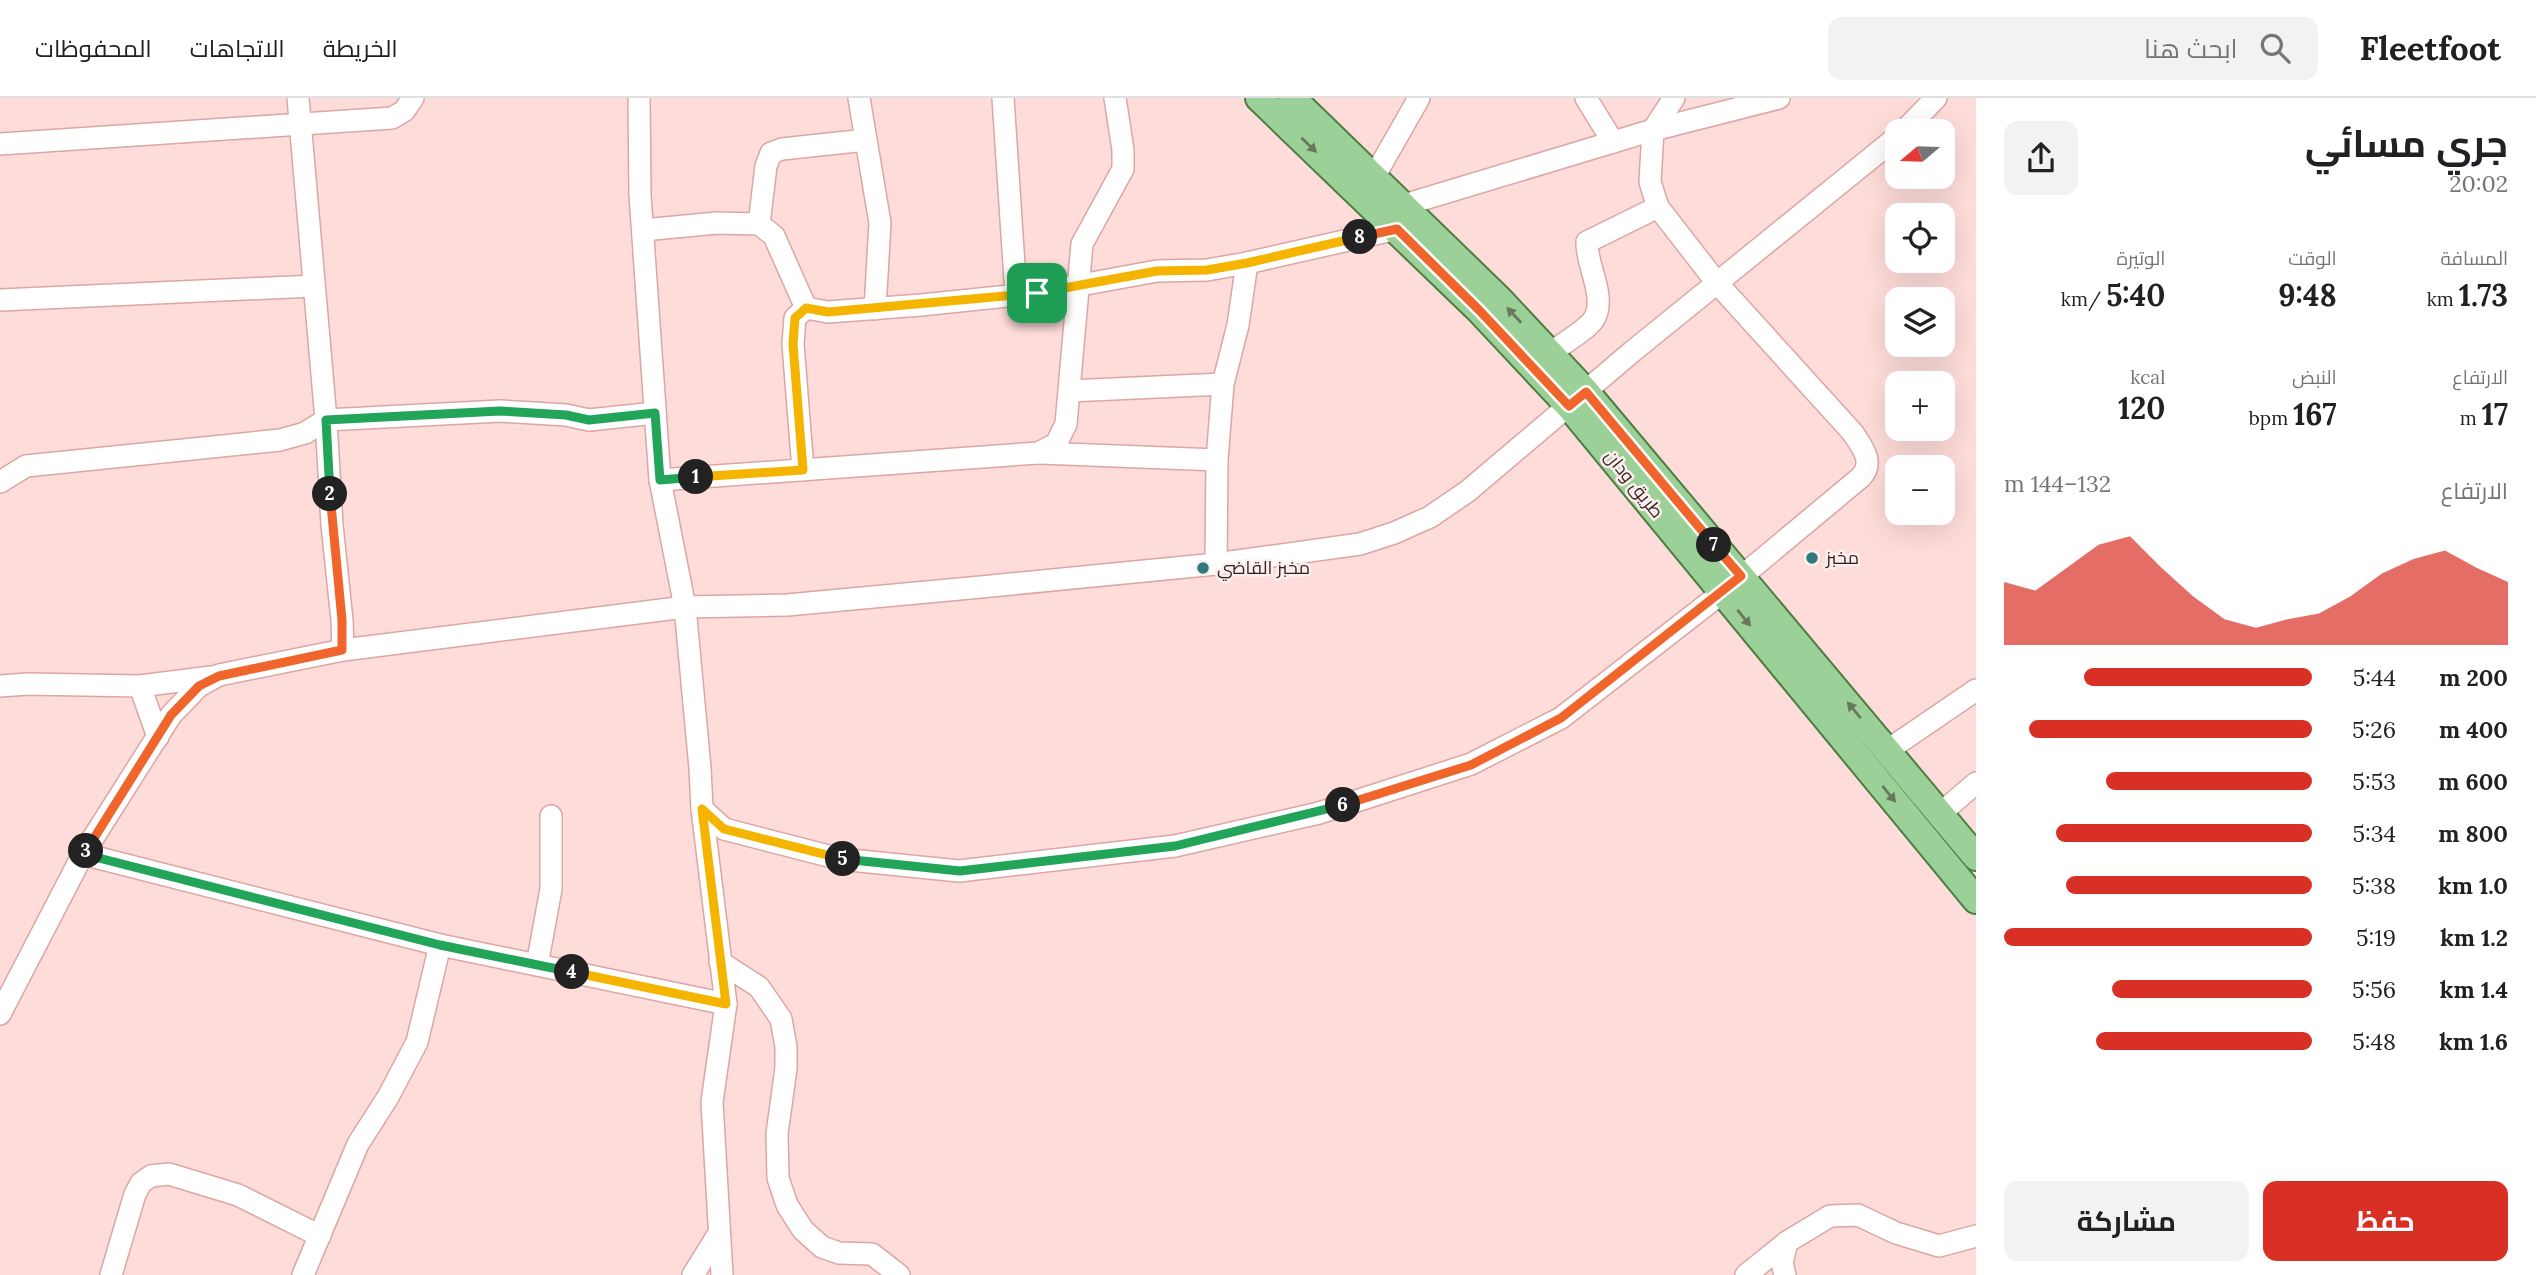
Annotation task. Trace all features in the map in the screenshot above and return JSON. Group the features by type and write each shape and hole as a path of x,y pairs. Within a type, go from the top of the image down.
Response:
{"main road":[{"name":"طريق ودان","path":"1259,98 1499,299 1550,353 1578,399"},
{"name":"طريق ودان","path":"1292,98 1374,177 1401,217 1480,311 1578,399 1732,584 1976,900"},
{"name":"طريق ودان","path":"1732,584 1888,750 1976,857"}],"street":[{"path":"298,98 342,620 342,650"},
{"path":"0,144 392,118 404,111 413,98"},
{"path":"639,98 640,195 660,480 685,607 702,809 726,1004 712,1102 722,1275"},
{"path":"859,98 880,223 875,309"},
{"path":"1003,98 1016,295"},
{"path":"1038,453 1056,444 1066,424 1082,244 1123,169 1123,150 1115,98"},
{"path":"1374,177 1419,98"},
{"path":"1586,98 1613,142"},
{"path":"702,809 724,829 840,859 960,871 1175,846 1319,813 1471,765 1561,718 1732,584 1861,477 1868,464 1866,452 1853,433 1717,283 1658,207 1650,181 1653,130 1674,98"},
{"path":"806,308 828,312 1016,295 1157,271 1207,270 1247,263 1401,217 1613,142 1779,98"},
{"path":"1916,119 1936,98"},
{"path":"758,224 766,166 771,153 782,149 866,140"},
{"path":"0,687 28,684 140,686 219,676 342,650 685,607 787,605 1216,564 1360,544 1430,517 1468,491 1885,147"},
{"path":"1550,353 1594,320 1598,304 1587,242 1658,207"},
{"path":"643,230 717,223 758,224 774,236 806,308"},
{"path":"1216,564 1217,460 1223,384 1238,325 1247,263"},
{"path":"0,300 314,286"},
{"path":"803,470 793,344 795,318 806,308"},
{"path":"1069,391 1223,384"},
{"path":"0,482 26,466 281,440 304,433 326,420 500,411 566,415 589,420 655,413"},
{"path":"660,480 1038,453 1217,460"},
{"path":"0,1014 83,854 158,737 182,701 199,686 219,676"},
{"path":"140,686 158,737"},
{"path":"1888,750 1976,690"},
{"path":"1941,813 1976,783"},
{"path":"537,965 551,888 551,816"},
{"path":"83,854 440,945 726,1004"},
{"path":"303,1275 358,1144 416,1042 440,945"},
{"path":"720,962 759,987 781,1019 786,1047 786,1068 777,1134 778,1178 787,1205 803,1230 822,1247 839,1253 872,1254 900,1275"},
{"path":"111,1275 135,1194 141,1183 150,1176 169,1174 238,1195 320,1236"},
{"path":"1746,1275 1787,1242 1830,1216 1858,1215 1896,1233 1939,1247 1976,1236"},
{"path":"693,1275 719,1233"},
{"path":"1785,1275 1782,1263 1787,1242"}],"place":[{"name":"مخبز","path":"1812,558"},
{"name":"مخبز القاضي","path":"1203,568"}],"route":[{"path":"1397,229 1480,311 1569,406 1586,392 1741,576 1561,718 1471,765 1319,813 1175,846 960,871 840,859 724,829 702,809 726,1004 440,945 83,854 171,715 199,686 219,676 342,650 326,420 500,411 566,415 589,420 655,413 660,480 803,470 793,344 795,318 806,308 828,312 1037,293 1157,271 1186,268 1207,270 1247,263 1397,229"}]}
